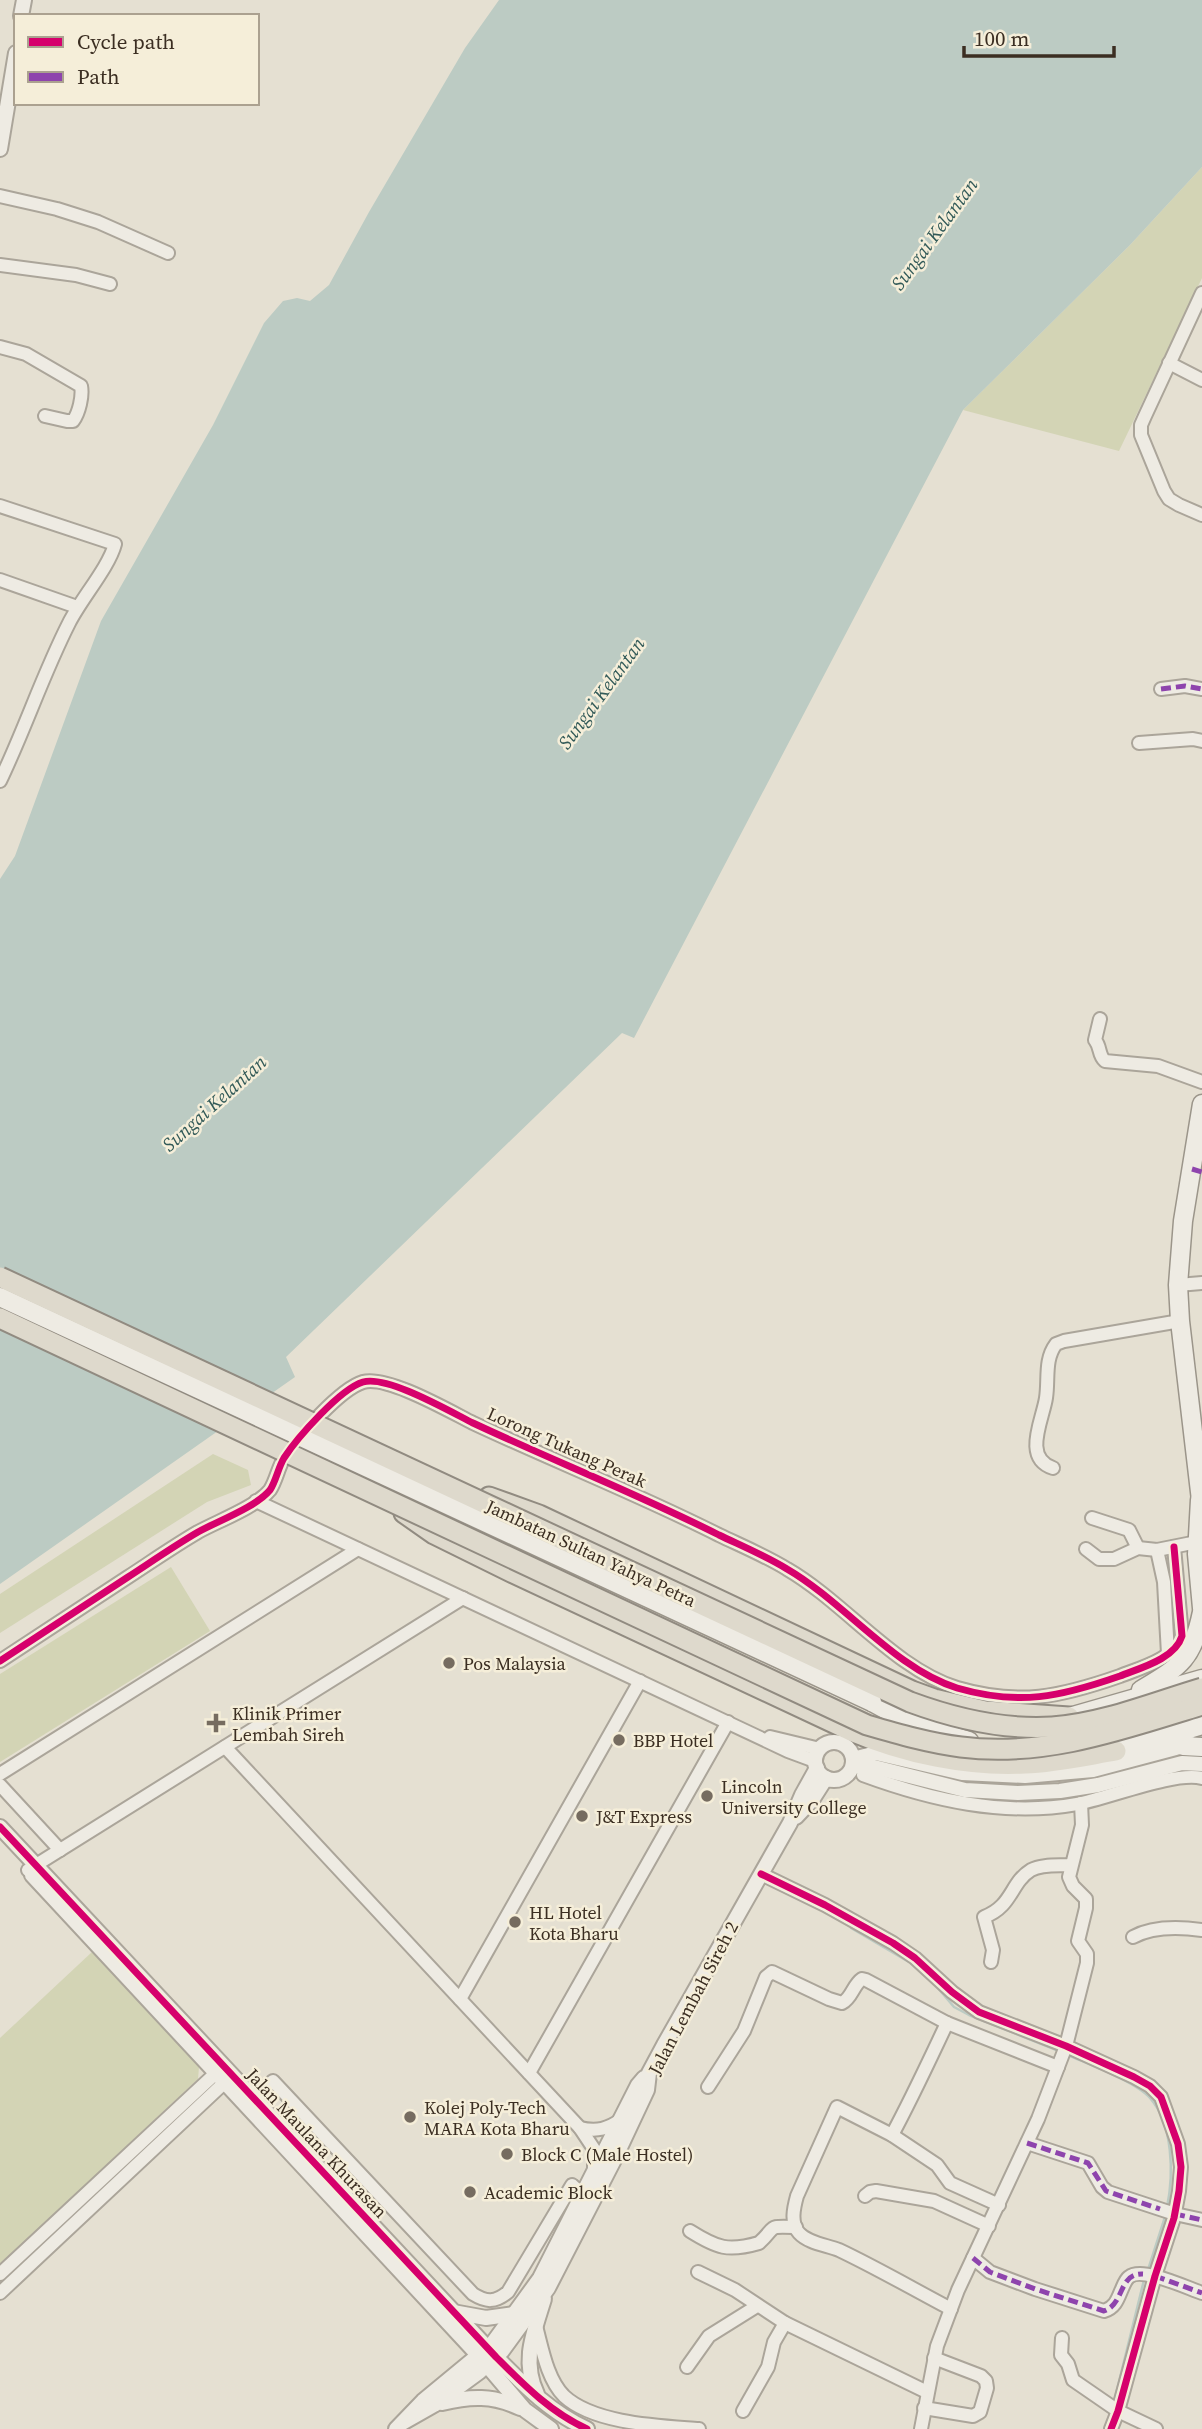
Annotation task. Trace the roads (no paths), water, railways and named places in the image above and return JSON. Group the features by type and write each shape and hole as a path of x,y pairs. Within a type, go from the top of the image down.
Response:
{"highway":[{"name":"Jambatan Sultan Yahya Petra","path":"0,1278 910,1702 945,1715 983,1723 1053,1727 1101,1718 1202,1688"},
{"path":"0,1318 867,1725 963,1747 1040,1746 1081,1741 1202,1705"},
{"path":"399,1463 539,1515 912,1691 985,1711 1016,1711 1069,1717"},
{"path":"383,1499 434,1534 890,1746 957,1760 1026,1764 1116,1751"}],"main road":[{"path":"1123,1701 1177,1668 1186,1658 1198,1634 1202,1610 1197,1542 1201,1505 1197,1431 1180,1321 1178,1285 1183,1221 1197,1170 1202,1104"},
{"name":"Jambatan Sultan Yahya Petra","path":"0,1297 872,1702"},
{"path":"872,1702 953,1724 1002,1731 1034,1728 1202,1679"},
{"path":"872,1702 909,1722 957,1739 1023,1751 1116,1751 1202,1725"},
{"path":"1183,1746 1202,1746"}],"street":[{"path":"0,149 14,65"},
{"path":"0,196 98,222 167,253"},
{"path":"0,265 76,275 110,284"},
{"path":"1202,293 1168,363 1141,425 1140,435 1169,499 1202,515"},
{"path":"0,347 26,354 80,386 82,392 73,421 45,416"},
{"path":"1168,363 1202,380"},
{"path":"0,506 115,544 58,644 5,761 0,781"},
{"path":"0,580 77,607"},
{"path":"1161,689 1185,686 1202,688"},
{"path":"1139,743 1192,739 1202,741"},
{"path":"1100,1020 1096,1040 1105,1061 1158,1066 1202,1082"},
{"path":"1178,1285 1202,1283"},
{"path":"1053,1468 1041,1460 1035,1436 1046,1401 1045,1379 1049,1360 1056,1344 1064,1340 1180,1321"},
{"name":"Lorong Tukang Perak","path":"0,1661 197,1533 256,1501 270,1490 283,1459 328,1407 363,1382 376,1381 392,1385 660,1505 783,1566 827,1595 926,1675 953,1686 1004,1698 1041,1697 1107,1680 1142,1668 1168,1654"},
{"path":"256,1501 819,1764 842,1779 876,1753 962,1773 1026,1776 1093,1770 1202,1741"},
{"path":"1091,1518 1129,1530 1138,1548"},
{"path":"1086,1549 1097,1559 1114,1559 1138,1548 1157,1550 1197,1542"},
{"path":"1168,1654 1178,1646 1182,1636 1174,1547"},
{"path":"0,1774 358,1549"},
{"path":"1157,1550 1164,1582 1168,1654"},
{"path":"0,1827 31,1867 463,1598"},
{"path":"460,2000 640,1681"},
{"path":"529,2073 728,1721"},
{"path":"819,1764 825,1745 837,1742 848,1748 856,1767 902,1789 977,1806 1054,1807 1081,1803 1185,1776 1202,1778"},
{"path":"225,1747 580,2128 594,2149 593,2175"},
{"path":"856,1767 874,1767 965,1790 1018,1793 1060,1791 1098,1785 1182,1763 1202,1765"},
{"name":"Jalan Lembah Sireh 2","path":"548,2288 642,2101 649,2073 790,1823 812,1800 819,1764"},
{"path":"0,1785 60,1850"},
{"path":"921,2429 934,2358 951,2309 1027,2143 1058,2067 1087,1963 1087,1954 1077,1941 1086,1899 1069,1877 1082,1825 1081,1803"},
{"name":"Jalan Maulana Khurasan","path":"0,1841 31,1867 254,2098 453,2312 525,2410 551,2429"},
{"path":"991,1962 993,1950 984,1917 998,1912 1006,1904 1028,1872 1035,1868 1071,1866"},
{"name":"Jalan Maulana Khurasan","path":"31,1867 220,2078 452,2328 556,2413 587,2429"},
{"path":"761,1874 825,1905 893,1943 915,1958 951,1992 979,2011 1134,2077 1150,2086 1161,2097 1178,2144 1181,2166 1175,2214 1149,2275 1114,2408 1111,2429"},
{"path":"1133,1937 1143,1931 1183,1928 1202,1930"},
{"path":"708,2087 744,2031 766,1977 772,1972 842,2003 847,2000 857,1982 866,1980 947,2023 1058,2067"},
{"path":"892,2135 916,2091 924,2067 947,2023"},
{"path":"400,2426 435,2405 487,2357 540,2278 638,2085 649,2073"},
{"path":"0,2274 220,2078"},
{"path":"0,2293 220,2078"},
{"path":"254,2098 273,2081 472,2294 482,2300 493,2301 508,2292 572,2185 583,2195"},
{"path":"951,2309 838,2250 809,2239 800,2234 796,2227 794,2208 797,2196 837,2107 892,2135 937,2165 950,2183 999,2205"},
{"path":"580,2128 607,2128 622,2118"},
{"path":"1027,2143 1088,2163 1106,2191 1202,2220"},
{"path":"865,2196 876,2191 932,2201 989,2226"},
{"path":"690,2231 709,2243 732,2249 759,2243 768,2230 774,2227 796,2227"},
{"path":"973,2258 990,2272 1035,2290 1104,2311 1113,2306 1128,2277 1135,2274 1149,2275 1202,2293"},
{"path":"514,2314 526,2262"},
{"path":"698,2272 735,2290 785,2323 927,2392"},
{"path":"540,2401 530,2375 528,2359 548,2288"},
{"path":"400,2426 423,2401 448,2381 502,2351 548,2288"},
{"path":"687,2367 709,2336 757,2306"},
{"path":"453,2312 486,2318 514,2314"},
{"path":"743,2411 768,2367 774,2342 785,2323"},
{"path":"536,2326 546,2362 554,2379 564,2395 581,2407 600,2414 655,2425 699,2429"},
{"path":"448,2381 459,2366 460,2359 459,2343 452,2328"},
{"path":"1062,2338 1061,2356 1068,2364 1071,2377 1114,2408 1156,2429"},
{"path":"924,2408 973,2416 980,2412 987,2388 986,2381 981,2376 934,2358"},
{"path":"435,2405 479,2396 507,2401 525,2410"}],"water":[{"name":"Sungai Kelantan","path":"499,0 1202,0 1202,167 1130,245 963,410 634,1038 622,1033 286,1357 295,1377 0,1584 0,879 15,856 101,621 213,425 264,323 283,301 297,298 310,301 329,285 465,48"}],"waterway":[{"path":"851,1928 914,1965"},
{"path":"932,1981 954,2007 1059,2051"},
{"path":"1068,2055 1134,2086 1150,2098 1158,2109 1170,2150 1171,2180 1167,2207"},
{"path":"1148,2270 1165,2217"},
{"path":"1114,2402 1144,2280"}],"place":[{"name":"Pos Malaysia","path":"449,1663"},
{"name":"Klinik Primer Lembah Sireh","path":"216,1723"},
{"name":"BBP Hotel","path":"619,1740"},
{"name":"Lincoln University College","path":"707,1796"},
{"name":"J&T Express","path":"582,1816"},
{"name":"HL Hotel Kota Bharu","path":"515,1922"},
{"name":"Kolej Poly-Tech MARA Kota Bharu","path":"410,2117"},
{"name":"Block C (Male Hostel)","path":"507,2154"},
{"name":"Academic Block","path":"470,2192"}]}
